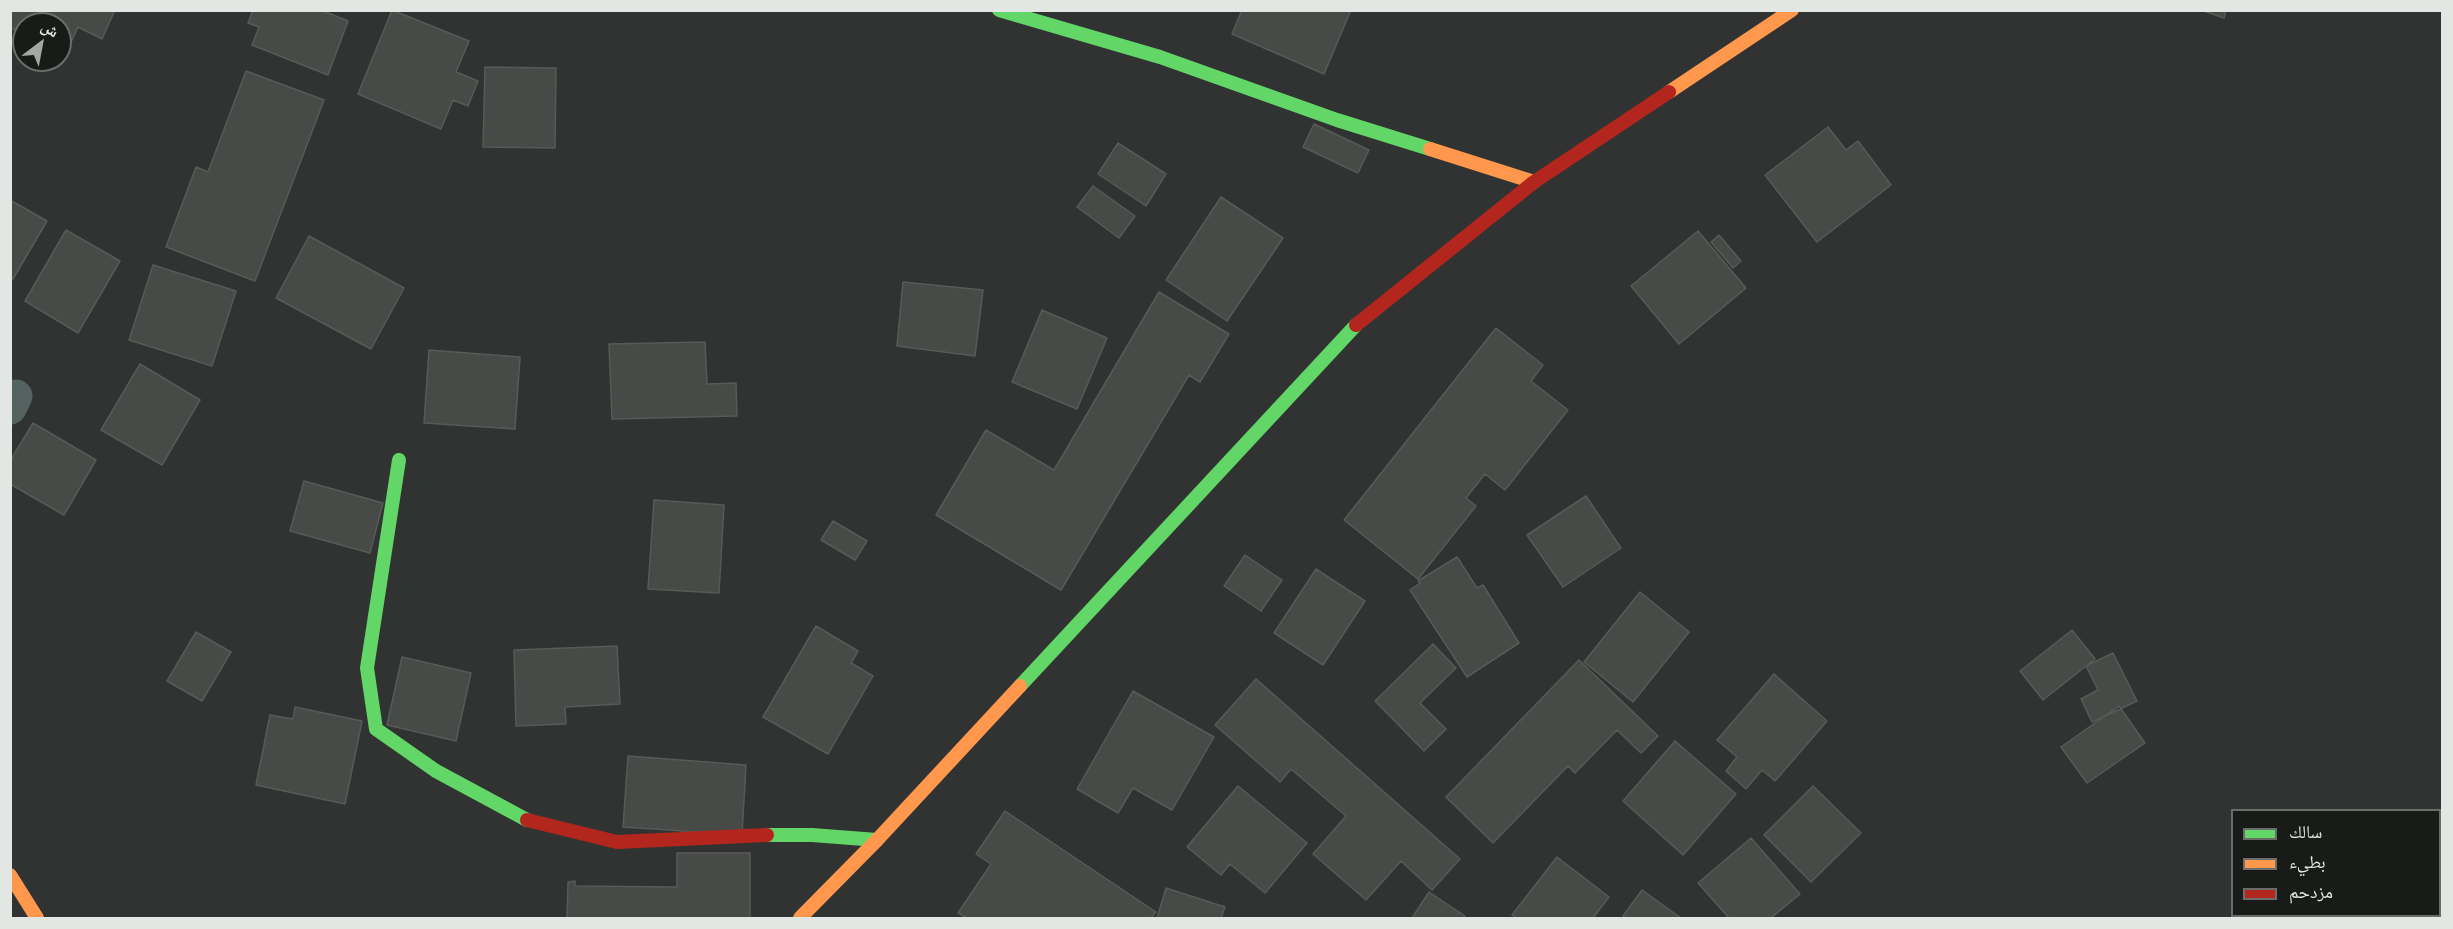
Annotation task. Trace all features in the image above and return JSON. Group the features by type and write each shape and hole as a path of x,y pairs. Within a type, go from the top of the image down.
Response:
{"street":[{"path":"999,10 1160,57 1337,120 1534,182"},
{"path":"800,918 878,840 1359,322 1534,182 1792,10"},
{"path":"399,460 367,668 376,729 436,771 523,819 617,842 739,835 812,835 878,840"},
{"path":"10,875 37,918"}],"building":[{"path":"10,10 115,10 102,39 78,27 72,40 72,12 12,12 12,29 10,28"},
{"path":"253,10 321,10 348,21 328,75 252,45 259,27 248,23"},
{"path":"392,10 469,41 456,72 478,81 468,106 453,100 441,129 358,94"},
{"path":"1242,10 1351,10 1324,74 1232,34"},
{"path":"2201,10 2226,10 2224,18"},
{"path":"485,67 556,68 555,148 483,147"},
{"path":"246,71 324,100 255,281 166,247 196,167 208,172"},
{"path":"1314,124 1369,150 1358,173 1303,147"},
{"path":"1828,127 1846,150 1858,141 1891,185 1817,242 1765,175"},
{"path":"1118,143 1166,174 1146,206 1098,174"},
{"path":"1093,186 1135,216 1119,238 1077,207"},
{"path":"1221,197 1283,238 1227,321 1166,280"},
{"path":"10,200 47,221 13,279 10,278"},
{"path":"66,230 120,261 78,333 25,301"},
{"path":"1698,231 1746,288 1679,344 1631,286"},
{"path":"1719,235 1741,261 1733,268 1711,242"},
{"path":"309,236 404,288 371,349 276,298"},
{"path":"153,265 236,291 212,366 129,340"},
{"path":"903,282 983,290 975,356 897,346"},
{"path":"1159,292 1229,334 1200,382 1189,375 1061,590 936,515 986,430 1054,470"},
{"path":"1042,310 1107,338 1077,409 1012,382"},
{"path":"1496,328 1543,365 1531,381 1568,410 1505,490 1485,474 1466,498 1476,506 1418,579 1344,520"},
{"path":"705,342 707,384 736,383 737,416 612,419 609,344"},
{"path":"429,350 520,357 515,429 424,423"},
{"path":"140,364 200,400 162,465 101,430"},
{"path":"33,423 96,460 64,515 10,484 10,461"},
{"path":"304,481 383,503 370,553 290,531"},
{"path":"1586,496 1621,548 1563,587 1527,535"},
{"path":"654,500 724,505 719,593 648,589"},
{"path":"833,521 867,541 855,560 821,540"},
{"path":"1245,555 1282,580 1261,611 1224,586"},
{"path":"1457,557 1477,588 1483,585 1519,643 1467,677 1410,590 1420,583 1418,581"},
{"path":"1316,569 1365,601 1323,665 1274,633"},
{"path":"1640,592 1689,632 1633,702 1584,662"},
{"path":"816,626 858,651 851,663 873,676 828,754 763,717"},
{"path":"2072,630 2095,659 2043,700 2020,671"},
{"path":"196,632 231,652 202,701 167,681"},
{"path":"1433,644 1456,668 1420,703 1446,729 1424,751 1375,701"},
{"path":"617,646 620,704 565,707 566,724 516,726 514,650"},
{"path":"2113,653 2137,701 2092,722 2081,699 2098,690 2086,666"},
{"path":"402,657 471,673 456,741 387,725"},
{"path":"1579,660 1658,736 1641,753 1617,730 1575,773 1568,766 1493,843 1446,797"},
{"path":"1774,674 1827,721 1775,781 1762,770 1746,789 1726,771 1737,757 1717,740"},
{"path":"1256,679 1460,859 1432,890 1401,861 1366,900 1313,854 1346,816 1291,769 1280,782 1215,725"},
{"path":"1133,691 1214,737 1172,810 1133,788 1118,813 1077,789"},
{"path":"2119,706 2145,743 2087,783 2061,747"},
{"path":"295,707 362,721 345,804 256,785 270,715 293,719"},
{"path":"1675,741 1736,794 1683,855 1623,801"},
{"path":"628,756 746,765 742,835 623,827"},
{"path":"1238,786 1307,843 1265,893 1230,864 1221,875 1187,847"},
{"path":"1813,786 1861,833 1811,882 1764,835"},
{"path":"1005,811 1156,912 1151,918 967,918 958,913 991,864 976,854"},
{"path":"1751,838 1800,894 1771,918 1729,918 1698,883"},
{"path":"677,853 750,853 750,918 567,918 568,882 575,881 575,886 677,887"},
{"path":"1557,857 1609,897 1593,918 1516,918 1512,915"},
{"path":"1166,888 1225,907 1221,918 1157,918"},
{"path":"1642,890 1681,918 1627,918 1623,916"},
{"path":"1429,892 1465,916 1463,918 1412,918"}],"traffic: fast":[{"path":"999,10 1160,57 1337,120 1430,149"},
{"path":"1020,686 1356,325"},
{"path":"399,460 367,668 376,729 436,771 527,820"},
{"path":"767,835 812,835 877,840"}],"traffic: slow":[{"path":"1669,92 1792,10"},
{"path":"1430,149 1534,182"},
{"path":"800,918 877,840 1020,686"},
{"path":"10,875 37,918"}],"traffic: jam":[{"path":"1356,325 1534,182 1669,92"},
{"path":"527,820 617,842 767,835"}]}
